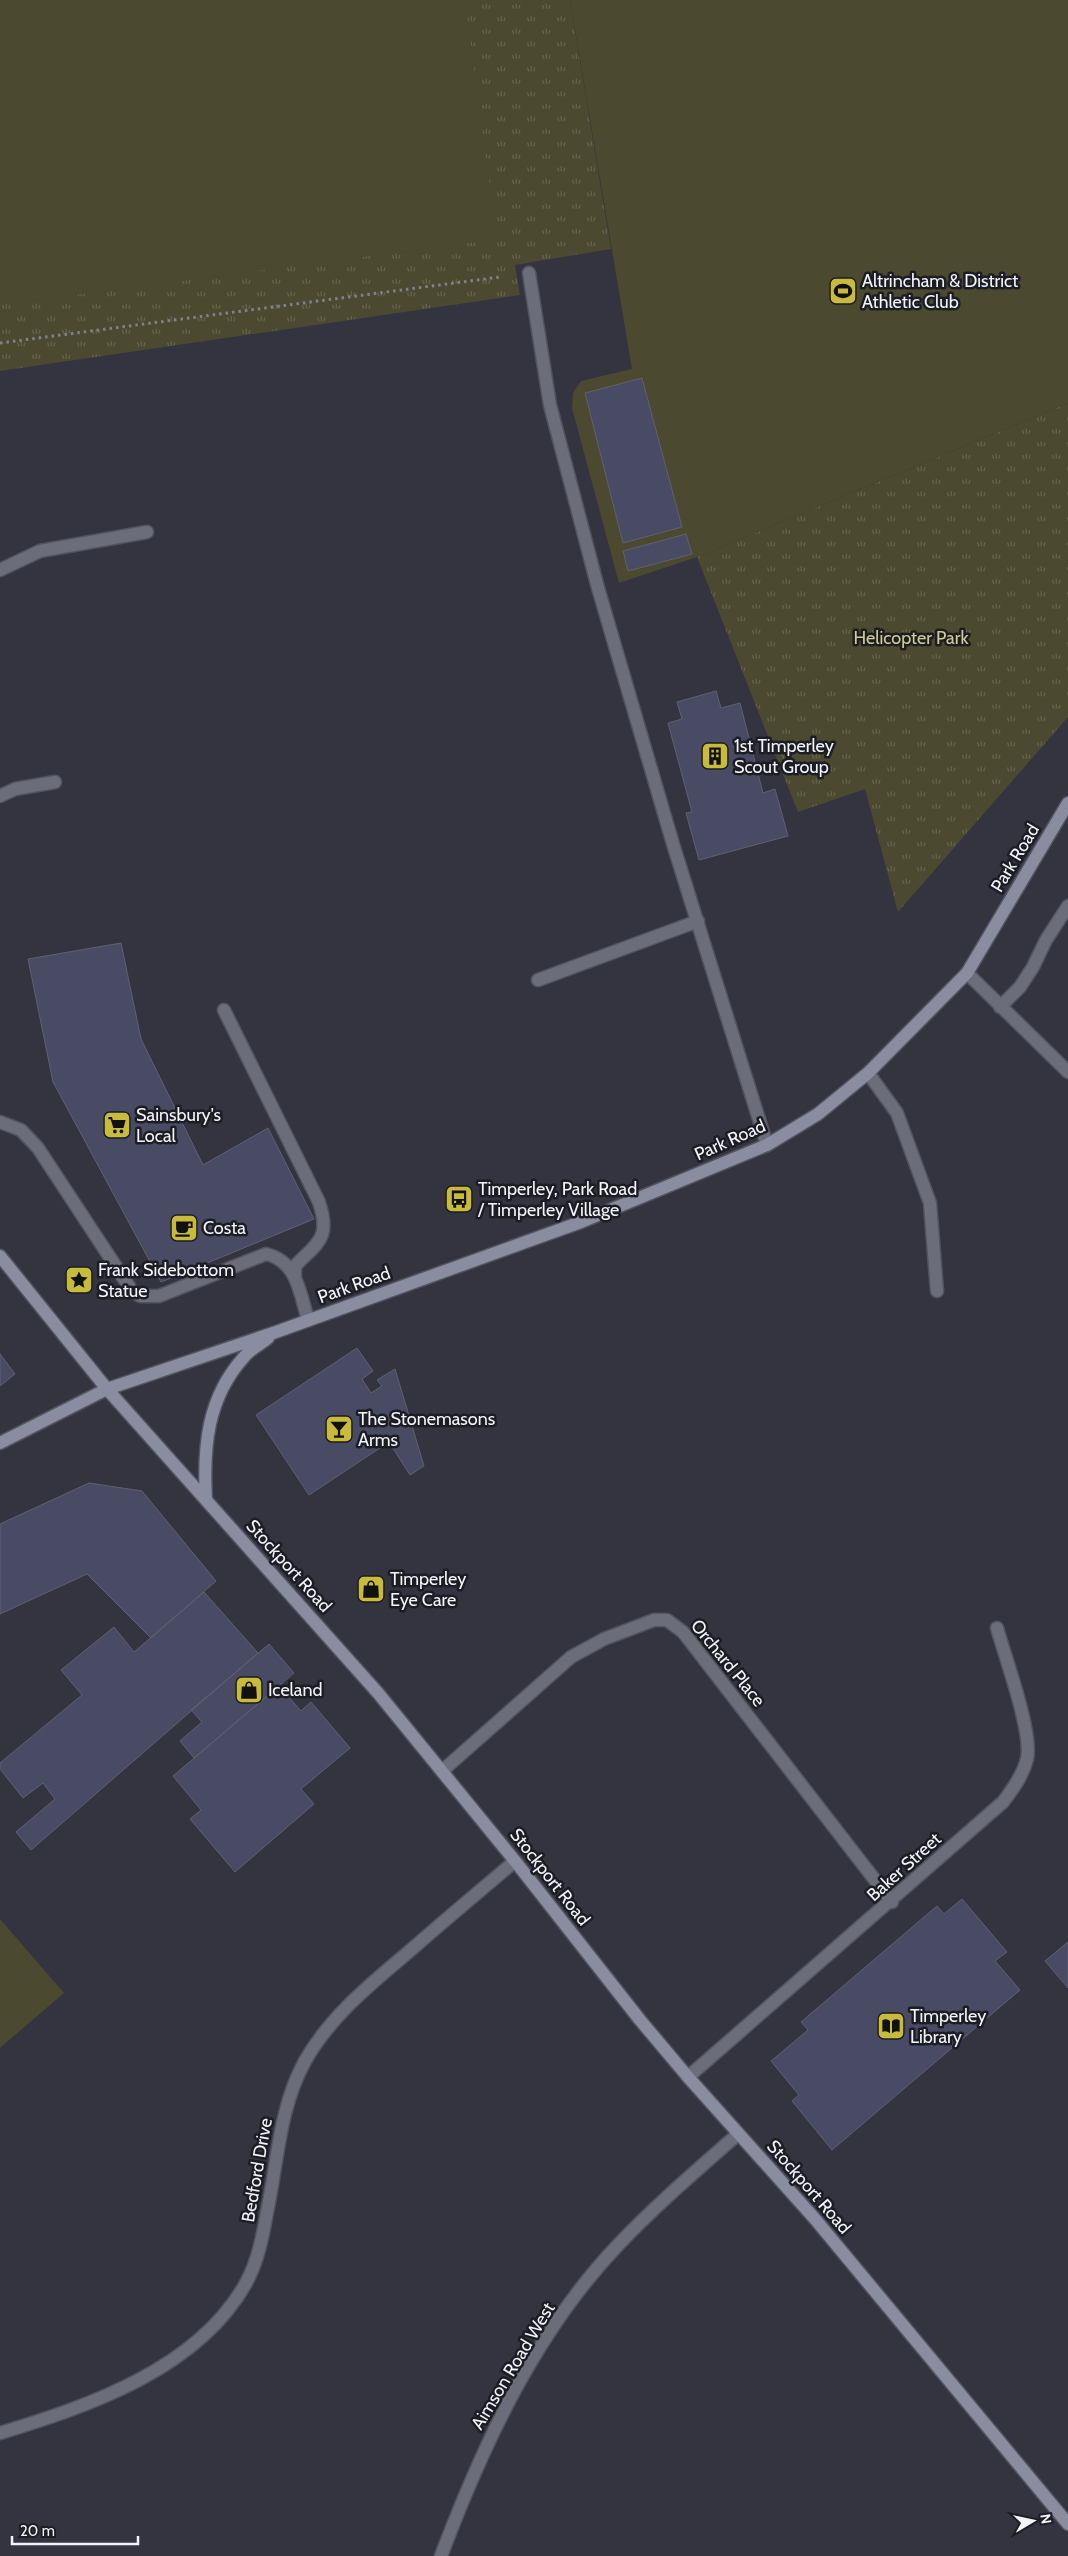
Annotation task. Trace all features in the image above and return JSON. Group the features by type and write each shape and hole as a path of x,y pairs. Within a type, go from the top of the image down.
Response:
{"main road":[{"name":"Park Road","path":"0,1443 107,1389 276,1332 581,1222 767,1145 818,1114 868,1073 967,973 1068,803"},
{"name":"Stockport Road","path":"0,1256 107,1389 378,1693 688,2077 815,2219 1068,2524"},
{"name":"Park Road","path":"206,1500 204,1463 208,1423 213,1407 244,1356 276,1332"}],"street":[{"path":"529,273 550,405 603,607 767,1145"},
{"path":"0,570 40,551 147,532"},
{"path":"0,796 14,789 55,782"},
{"path":"1000,1007 1020,987 1033,967 1046,940 1068,906"},
{"path":"538,980 698,921"},
{"path":"967,973 1068,1072"},
{"path":"224,1010 318,1202 324,1219 320,1239 310,1253 295,1266 294,1276"},
{"path":"868,1073 898,1113 930,1202 937,1291"},
{"path":"0,1122 21,1130 38,1148 132,1291 140,1296 159,1296 266,1254 278,1257 287,1264 294,1276 308,1320"},
{"name":"Orchard Place","path":"442,1771 571,1657 604,1639 640,1624 654,1620 667,1620 683,1632 892,1902"},
{"name":"Baker Street","path":"688,2077 892,1902 1003,1802 1017,1784 1027,1758 1028,1738 997,1628"},
{"name":"Bedford Drive","path":"0,2433 88,2401 136,2380 183,2352 213,2327 232,2306 248,2280 261,2244 277,2148 289,2097 305,2061 348,2003 515,1861"},
{"name":"Aimson Road West","path":"441,2556 490,2437 531,2363 574,2298 617,2246 738,2134"}],"path":[{"path":"0,343 529,273"}],"green space":[{"path":"0,0 570,0 611,249 515,265 520,295 0,371"},
{"path":"0,0 465,0 497,239 0,305"},
{"name":"Altrincham & District Athletic Club","path":"570,0 1068,0 1068,403 697,557 619,583 572,408 573,393 581,381 632,369"},
{"name":"Helicopter Park","path":"1068,403 1068,717 898,912 865,789 798,812 697,557"},
{"path":"0,1919 64,1993 0,2048"}],"building":[{"path":"642,378 682,527 623,543 585,393"},
{"path":"686,534 692,554 628,571 623,551"},
{"name":"1st Timperley Scout Group","path":"716,691 721,708 740,703 763,793 775,789 788,836 699,860 686,813 692,812 668,723 682,719 677,702"},
{"path":"121,943 141,1039 203,1165 268,1128 314,1219 161,1282 53,1082 28,959"},
{"name":"The Stonemasons Arms","path":"357,1348 373,1371 362,1379 371,1393 382,1386 377,1380 395,1369 424,1466 410,1475 389,1442 309,1495 256,1415"},
{"path":"0,1354 15,1374 0,1386"},
{"path":"89,1483 142,1491 216,1581 151,1638 87,1574 0,1614 0,1524"},
{"path":"204,1592 258,1653 31,1850 16,1832 55,1799 43,1783 23,1798 0,1769 0,1763 82,1695 61,1670 114,1627 134,1652"},
{"path":"269,1644 294,1673 194,1758 180,1741 202,1722 191,1710"},
{"path":"279,1686 301,1711 311,1702 350,1748 301,1789 314,1804 235,1872 190,1819 201,1810 173,1776"},
{"name":"Timperley Library","path":"962,1899 1007,1952 995,1961 1020,1990 832,2150 792,2101 799,2095 771,2061 808,2030 801,2022 937,1906 944,1914"},
{"path":"1068,1942 1068,1988 1045,1961"}],"place":[{"name":"Altrincham & District Athletic Club","path":"843,291"},
{"name":"1st Timperley Scout Group","path":"715,756"},
{"name":"Sainsbury's Local","path":"117,1125"},
{"name":"Timperley, Park Road / Timperley Village","path":"459,1199"},
{"name":"Costa","path":"184,1228"},
{"name":"Frank Sidebottom Statue","path":"79,1280"},
{"name":"The Stonemasons Arms","path":"339,1429"},
{"name":"Timperley Eye Care","path":"371,1589"},
{"name":"Iceland","path":"249,1690"},
{"name":"Timperley Library","path":"891,2026"}]}
